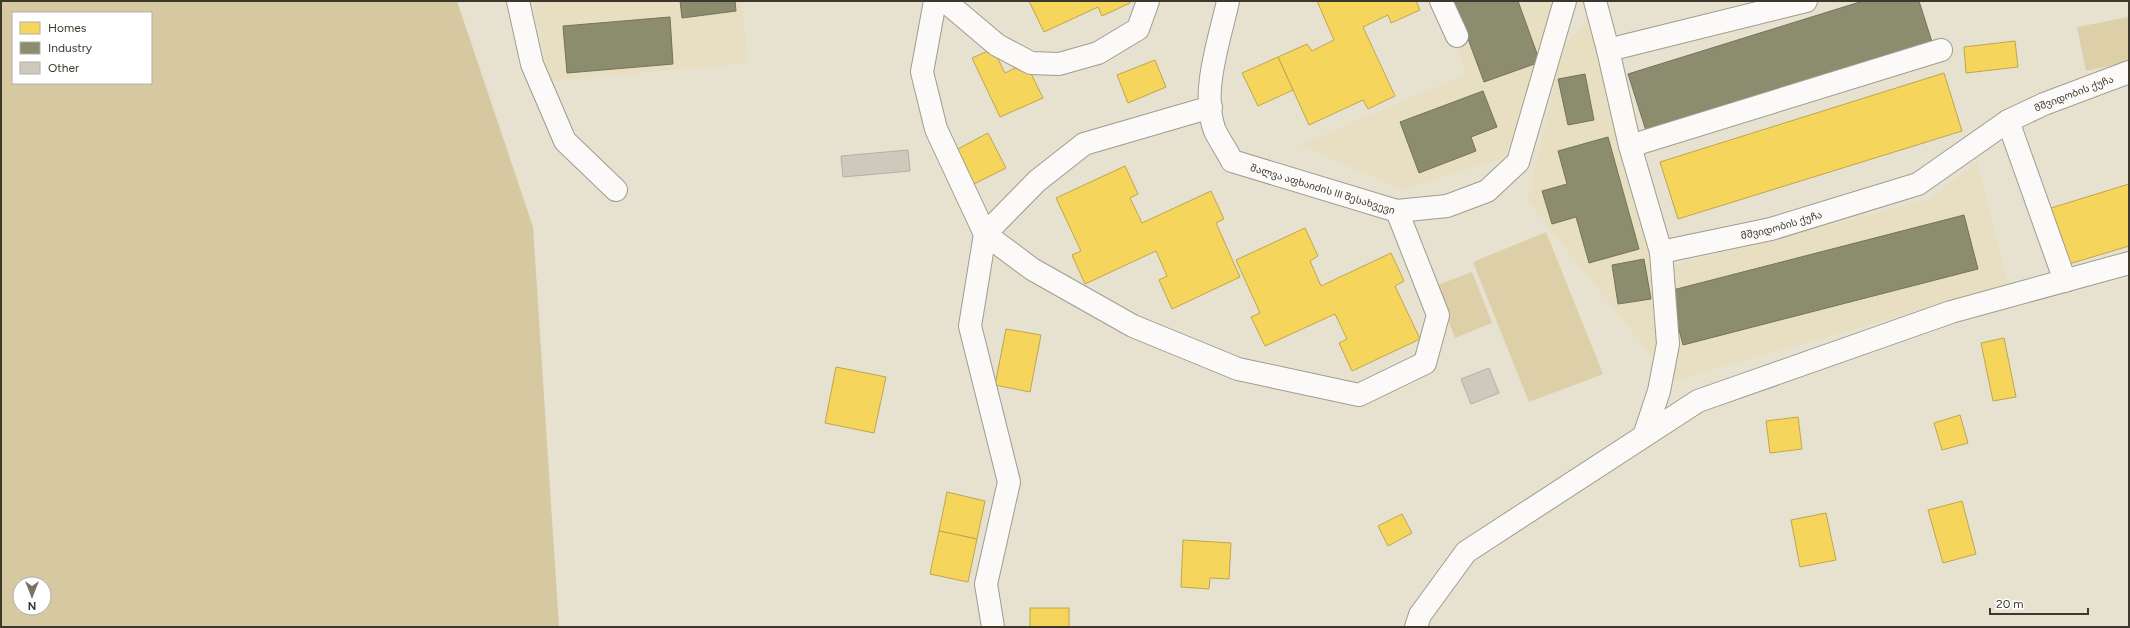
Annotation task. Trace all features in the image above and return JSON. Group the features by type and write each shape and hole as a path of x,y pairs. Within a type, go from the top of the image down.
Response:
{"street":[{"path":"518,1 532,64 565,141 616,190"},
{"path":"935,1 922,72 936,129 985,234 1032,269 1133,326 1238,369 1359,395 1425,363 1438,315 1397,211"},
{"path":"945,1 997,45 1031,63 1059,64 1098,53 1138,29 1148,1"},
{"name":"შალვა აფხაიძის III შესახვევი","path":"1228,1 1211,78 1211,107 1215,130 1232,161 1397,211 1447,206 1487,191 1518,162 1565,1"},
{"path":"1441,1 1457,36"},
{"path":"1595,1 1630,146 1662,252 1668,344 1659,391 1644,436"},
{"path":"1608,50 1806,1"},
{"path":"1630,146 1941,50"},
{"name":"მშვიდობის ქუჩა","path":"1662,252 1771,229 1918,184 2008,121 2044,104 2129,72"},
{"path":"993,627 986,584 1009,482 970,326 985,234 1037,181 1084,144 1211,107"},
{"path":"2008,121 2064,281"},
{"path":"1416,627 1420,615 1466,552 1698,400 1951,312 2129,263"}],"shaded area":[{"path":"1,1 457,1 533,227 559,627 1,627"},
{"path":"533,1 742,1 748,63 550,81"},
{"path":"1440,1 1553,1 1543,67 1504,157 1403,190 1300,145 1467,74"},
{"path":"1591,15 1662,268 1931,199 1977,161 2008,285 1672,381 1528,201 1562,49"},
{"path":"2129,17 2129,62 2086,71 2077,27"},
{"path":"1546,232 1603,374 1529,402 1473,262"},
{"path":"1472,272 1492,323 1455,338 1435,286"}],"building: Homes":[{"path":"1029,1 1129,1 1130,3 1102,16 1098,7 1044,32"},
{"path":"1317,1 1416,1 1420,10 1391,23 1388,15 1363,27 1395,96 1368,109 1363,100 1309,125 1278,57 1307,44 1312,51 1334,40"},
{"path":"2015,41 2018,67 1966,73 1964,47"},
{"path":"993,49 1005,73 1026,63 1043,98 1000,117 972,58"},
{"path":"1278,57 1293,90 1258,106 1242,73"},
{"path":"1155,60 1166,87 1128,103 1117,75"},
{"path":"1944,73 1962,131 1678,219 1660,162"},
{"path":"988,133 1006,168 970,186 952,152"},
{"path":"1125,166 1138,194 1130,198 1142,223 1211,191 1224,219 1216,223 1240,277 1172,309 1159,280 1167,276 1156,251 1085,284 1072,255 1081,251 1056,198"},
{"path":"2129,184 2129,246 2069,264 2051,208"},
{"path":"1305,228 1318,256 1310,261 1321,286 1391,253 1404,281 1395,286 1420,339 1352,371 1339,343 1347,339 1335,314 1265,346 1251,317 1260,313 1236,260"},
{"path":"1006,329 1041,335 1030,392 995,385"},
{"path":"2004,338 2016,397 1993,401 1981,343"},
{"path":"836,367 886,377 874,433 825,423"},
{"path":"1960,415 1968,443 1942,450 1934,423"},
{"path":"1798,417 1802,449 1770,453 1766,421"},
{"path":"947,492 985,501 977,539 939,531"},
{"path":"1962,501 1976,554 1943,563 1928,510"},
{"path":"1826,513 1836,560 1800,567 1791,520"},
{"path":"1402,514 1412,533 1388,546 1378,526"},
{"path":"939,531 977,539 968,582 930,574"},
{"path":"1183,540 1231,543 1229,579 1210,578 1209,589 1181,587"},
{"path":"1030,608 1069,608 1069,627 1030,627"}],"building: Industry":[{"path":"680,1 735,1 736,11 682,18"},
{"path":"1454,1 1518,1 1540,62 1484,82"},
{"path":"1863,1 1919,1 1933,45 1647,134 1628,74"},
{"path":"670,17 673,64 567,73 563,26"},
{"path":"1585,74 1594,120 1568,125 1558,79"},
{"path":"1483,91 1497,127 1471,137 1476,151 1419,173 1400,122"},
{"path":"1608,137 1639,249 1589,263 1576,217 1552,224 1542,191 1567,184 1558,151"},
{"path":"1964,215 1978,269 1683,345 1669,291"},
{"path":"1644,259 1651,299 1618,304 1612,265"}],"building: Other":[{"path":"908,150 910,171 843,177 841,156"},
{"path":"1489,368 1499,393 1471,404 1461,379"}]}
